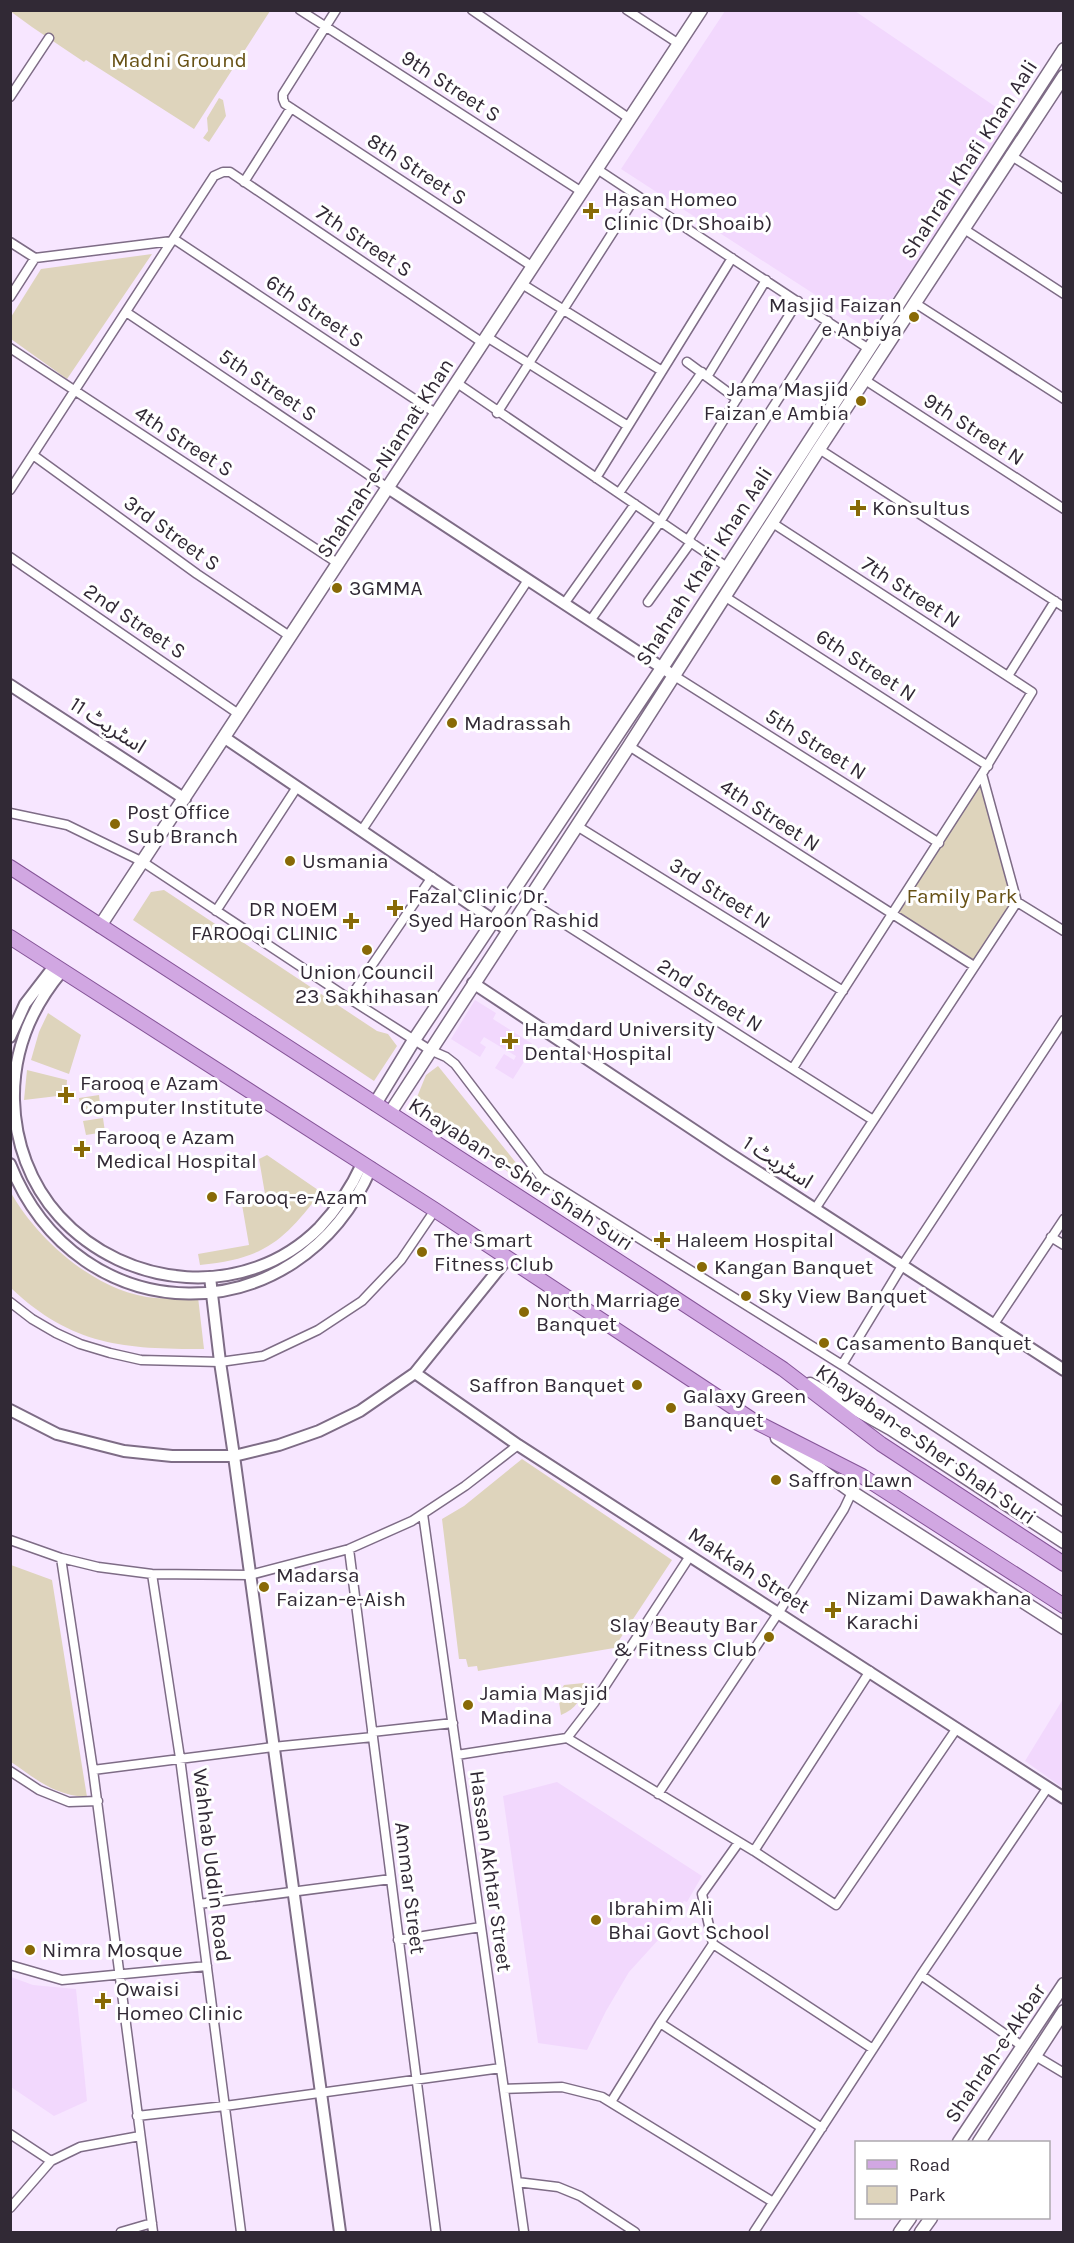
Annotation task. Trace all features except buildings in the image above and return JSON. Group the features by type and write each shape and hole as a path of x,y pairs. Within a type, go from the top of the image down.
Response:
{"main road":[{"name":"Shahrah-e-Niamat Khan","path":"100,926 701,10"},
{"name":"Shahrah Khafi Khan Aali","path":"375,1104 414,1040 662,668 1064,49"},
{"path":"1050,70 1061,83"},
{"path":"1043,81 1061,83"},
{"name":"Shahrah Khafi Khan Aali","path":"390,1113 629,746 819,448 966,227 1010,155 1061,83"},
{"path":"955,216 966,227"},
{"path":"867,352 877,363"},
{"name":"Khayaban-e-Sher Shah Suri","path":"10,867 783,1369 881,1444 1064,1564"},
{"path":"10,936 435,1210 754,1421 852,1492 1064,1628"},
{"path":"783,1369 891,1429 1064,1542"},
{"path":"754,1421 862,1476 1064,1606"},
{"name":"Shahrah-e-Akbar","path":"960,2141 1064,1984"},
{"name":"Shahrah-e-Akbar","path":"980,2141 1064,2010"},
{"path":"900,2232 909,2219"},
{"path":"921,2232 930,2219"}],"street":[{"name":"9th Street S","path":"300,10 582,192"},
{"path":"325,27 336,10"},
{"path":"472,10 630,120"},
{"path":"627,10 679,44"},
{"name":"8th Street S","path":"325,27 284,94 285,104 533,267"},
{"path":"10,97 49,38"},
{"path":"244,182 291,108"},
{"path":"1010,155 1064,189"},
{"path":"597,169 828,321 867,352"},
{"name":"7th Street S","path":"173,240 214,176 230,172 485,340 529,363 628,426"},
{"path":"497,413 636,196"},
{"path":"966,227 1064,294"},
{"path":"10,242 35,258 173,240"},
{"path":"10,490 173,240"},
{"name":"6th Street S","path":"173,240 437,414"},
{"path":"10,297 35,258"},
{"path":"596,478 732,258"},
{"path":"619,493 704,375 766,280"},
{"path":"522,284 662,371"},
{"path":"590,621 660,522 798,301"},
{"path":"915,303 1064,399"},
{"name":"5th Street S","path":"126,312 388,488"},
{"path":"648,602 828,321"},
{"name":"4th Street S","path":"10,348 339,564"},
{"path":"687,362 737,399"},
{"name":"9th Street N","path":"865,380 1064,509"},
{"path":"457,383 497,413 727,567"},
{"path":"819,448 1059,604 1008,676"},
{"name":"3rd Street S","path":"33,455 197,574 291,637"},
{"path":"388,488 673,675"},
{"path":"564,604 635,504"},
{"name":"7th Street N","path":"771,522 1032,692 988,766"},
{"name":"2nd Street S","path":"10,557 240,715"},
{"path":"362,830 528,580"},
{"name":"6th Street N","path":"724,596 988,766"},
{"name":"5th Street N","path":"673,675 939,843"},
{"name":"اسٹریٹ 11","path":"10,685 185,799"},
{"path":"225,738 508,930"},
{"name":"4th Street N","path":"629,746 974,966"},
{"path":"794,1068 988,766"},
{"path":"982,774 1017,902 1064,931"},
{"path":"216,911 297,787"},
{"path":"10,813 67,825 143,862 349,999 430,1050 438,1052 455,1064 541,1177 842,1365 1064,1512"},
{"name":"3rd Street N","path":"577,826 843,991"},
{"path":"349,999 432,877"},
{"name":"2nd Street N","path":"527,900 873,1120"},
{"path":"815,1209 1017,902"},
{"path":"10,1037 25,1004 59,968"},
{"path":"59,968 33,1014 20,1047 14,1082 16,1153 50,1206 70,1228 94,1248 121,1262 150,1272 180,1277 210,1277 240,1272 268,1262 294,1248 318,1229 338,1207 366,1166"},
{"name":"اسٹریٹ 1","path":"473,983 1064,1370"},
{"path":"842,1365 903,1266 1064,1020"},
{"path":"10,1164 19,1186 37,1215 59,1240 85,1261 114,1277 146,1288 179,1293 212,1293 243,1287 273,1276 300,1260 325,1240 345,1216 362,1189 366,1166"},
{"path":"10,1302 32,1319 80,1344 141,1360 220,1362 263,1356 318,1329 362,1301 401,1260 435,1210"},
{"path":"994,1324 1064,1219"},
{"path":"1051,1237 1064,1245"},
{"path":"10,1410 57,1434 113,1449 172,1456 234,1456 279,1445 319,1431 360,1411 415,1373 507,1259"},
{"path":"210,1277 340,2232"},
{"name":"Makkah Street","path":"415,1373 518,1445 1064,1798"},
{"path":"10,1540 61,1558 98,1567 152,1574 250,1575 349,1549 412,1521 465,1486 518,1445"},
{"path":"658,1794 779,1612 844,1509 852,1492"},
{"name":"Hassan Akhtar Street","path":"423,1514 524,2232"},
{"name":"Ammar Street","path":"349,1549 435,2232"},
{"path":"567,1738 594,1703 690,1556"},
{"path":"61,1558 98,1801 152,2228 122,2232"},
{"name":"Wahhab Uddin Road","path":"152,1574 180,1758 242,2232"},
{"path":"754,1851 870,1671"},
{"path":"93,1770 453,1723"},
{"path":"457,1755 567,1738 754,1851 836,1905 957,1728"},
{"path":"10,1771 39,1790 69,1802 98,1801"},
{"path":"753,2232 921,1975 1048,1787"},
{"path":"739,1842 702,1894 713,1944 873,2049"},
{"path":"199,1904 391,1880"},
{"path":"399,1940 481,1927"},
{"path":"611,2102 713,1944"},
{"path":"10,1965 62,1980 207,1966"},
{"path":"921,1975 1022,2046"},
{"path":"660,2023 822,2128"},
{"path":"1034,2055 1064,2073"},
{"path":"137,2116 501,2068"},
{"path":"504,2089 562,2087 611,2102 773,2202"},
{"path":"10,2134 51,2161"},
{"path":"10,2208 51,2161 80,2147 140,2136"},
{"path":"517,2182 558,2187 580,2196 635,2232"}],"shaded area":[{"path":"725,11 855,11 1012,118 871,331 621,169"},
{"name":"Hamdard University Dental Hospital","path":"475,1000 496,1013 493,1019 539,1048 530,1062 525,1060 513,1079 495,1068 504,1054 514,1060 516,1056 484,1037 480,1043 486,1047 480,1057 451,1039"},
{"path":"1063,1699 1063,1788 1025,1761"},
{"name":"Ibrahim Ali Bhai Govt School","path":"557,1782 702,1876 687,1902 684,1901 659,1939 629,1972 587,2050 538,2043 503,1796"},
{"path":"11,1977 33,1985 76,1989 87,2101 54,2116 11,2087"}],"green space":[{"name":"Madni Ground","path":"10,11 270,11 194,129 86,60 84,62"},
{"path":"219,98 223,100 226,116 209,142 203,138 208,131 207,118"},
{"path":"152,254 67,379 11,339 11,317 41,269"},
{"name":"Family Park","path":"982,774 1017,902 974,966 892,914"},
{"path":"164,890 377,1031 388,1034 397,1046 374,1081 133,920 151,892"},
{"path":"48,1013 81,1035 69,1074 31,1060 39,1032"},
{"path":"438,1066 521,1169 516,1177 413,1107 426,1075"},
{"path":"27,1070 67,1080 66,1095 24,1100"},
{"path":"99,1095 101,1113 82,1116 79,1098"},
{"path":"103,1118 105,1132 86,1135 83,1121"},
{"path":"267,1155 321,1192 295,1223 271,1245 241,1258 200,1265 198,1254 249,1245 241,1199 265,1194 259,1159"},
{"path":"10,1191 36,1228 71,1261 91,1275 134,1294 156,1298 198,1297 204,1349 149,1348 101,1340 78,1333 34,1307 11,1288"},
{"path":"522,1459 672,1560 614,1648 478,1671 477,1666 468,1667 466,1659 459,1659 442,1519 464,1506"},
{"path":"11,1565 52,1580 87,1797 55,1790 11,1762"},
{"path":"584,1683 577,1703 571,1710 561,1715 558,1695 564,1685"}],"place":[{"name":"Hasan Homeo Clinic (Dr Shoaib)","path":"591,211"},
{"name":"Masjid Faizan e Anbiya","path":"914,317"},
{"name":"Jama Masjid Faizan e Ambia","path":"861,401"},
{"name":"Konsultus","path":"858,508"},
{"name":"3GMMA","path":"337,588"},
{"name":"Madrassah","path":"452,723"},
{"name":"Post Office Sub Branch","path":"115,824"},
{"name":"Usmania","path":"290,861"},
{"name":"Fazal Clinic Dr. Syed Haroon Rashid","path":"395,908"},
{"name":"DR NOEM FAROOqi CLINIC","path":"351,921"},
{"name":"Union Council 23 Sakhihasan","path":"367,950"},
{"name":"Hamdard University Dental Hospital","path":"510,1041"},
{"name":"Farooq e Azam Computer Institute","path":"66,1095"},
{"name":"Farooq e Azam Medical Hospital","path":"82,1149"},
{"name":"Farooq-e-Azam","path":"212,1197"},
{"name":"Haleem Hospital","path":"662,1240"},
{"name":"The Smart Fitness Club","path":"422,1252"},
{"name":"Kangan Banquet","path":"702,1267"},
{"name":"Sky View Banquet","path":"746,1296"},
{"name":"North Marriage Banquet","path":"524,1312"},
{"name":"Casamento Banquet","path":"824,1343"},
{"name":"Saffron Banquet","path":"637,1385"},
{"name":"Galaxy Green Banquet","path":"671,1408"},
{"name":"Saffron Lawn","path":"776,1480"},
{"name":"Madarsa Faizan-e-Aish","path":"264,1587"},
{"name":"Nizami Dawakhana Karachi","path":"833,1610"},
{"name":"Slay Beauty Bar & Fitness Club","path":"769,1637"},
{"name":"Jamia Masjid Madina","path":"468,1705"},
{"name":"Ibrahim Ali Bhai Govt School","path":"596,1920"},
{"name":"Nimra Mosque","path":"30,1950"},
{"name":"Owaisi Homeo Clinic","path":"103,2001"}]}
